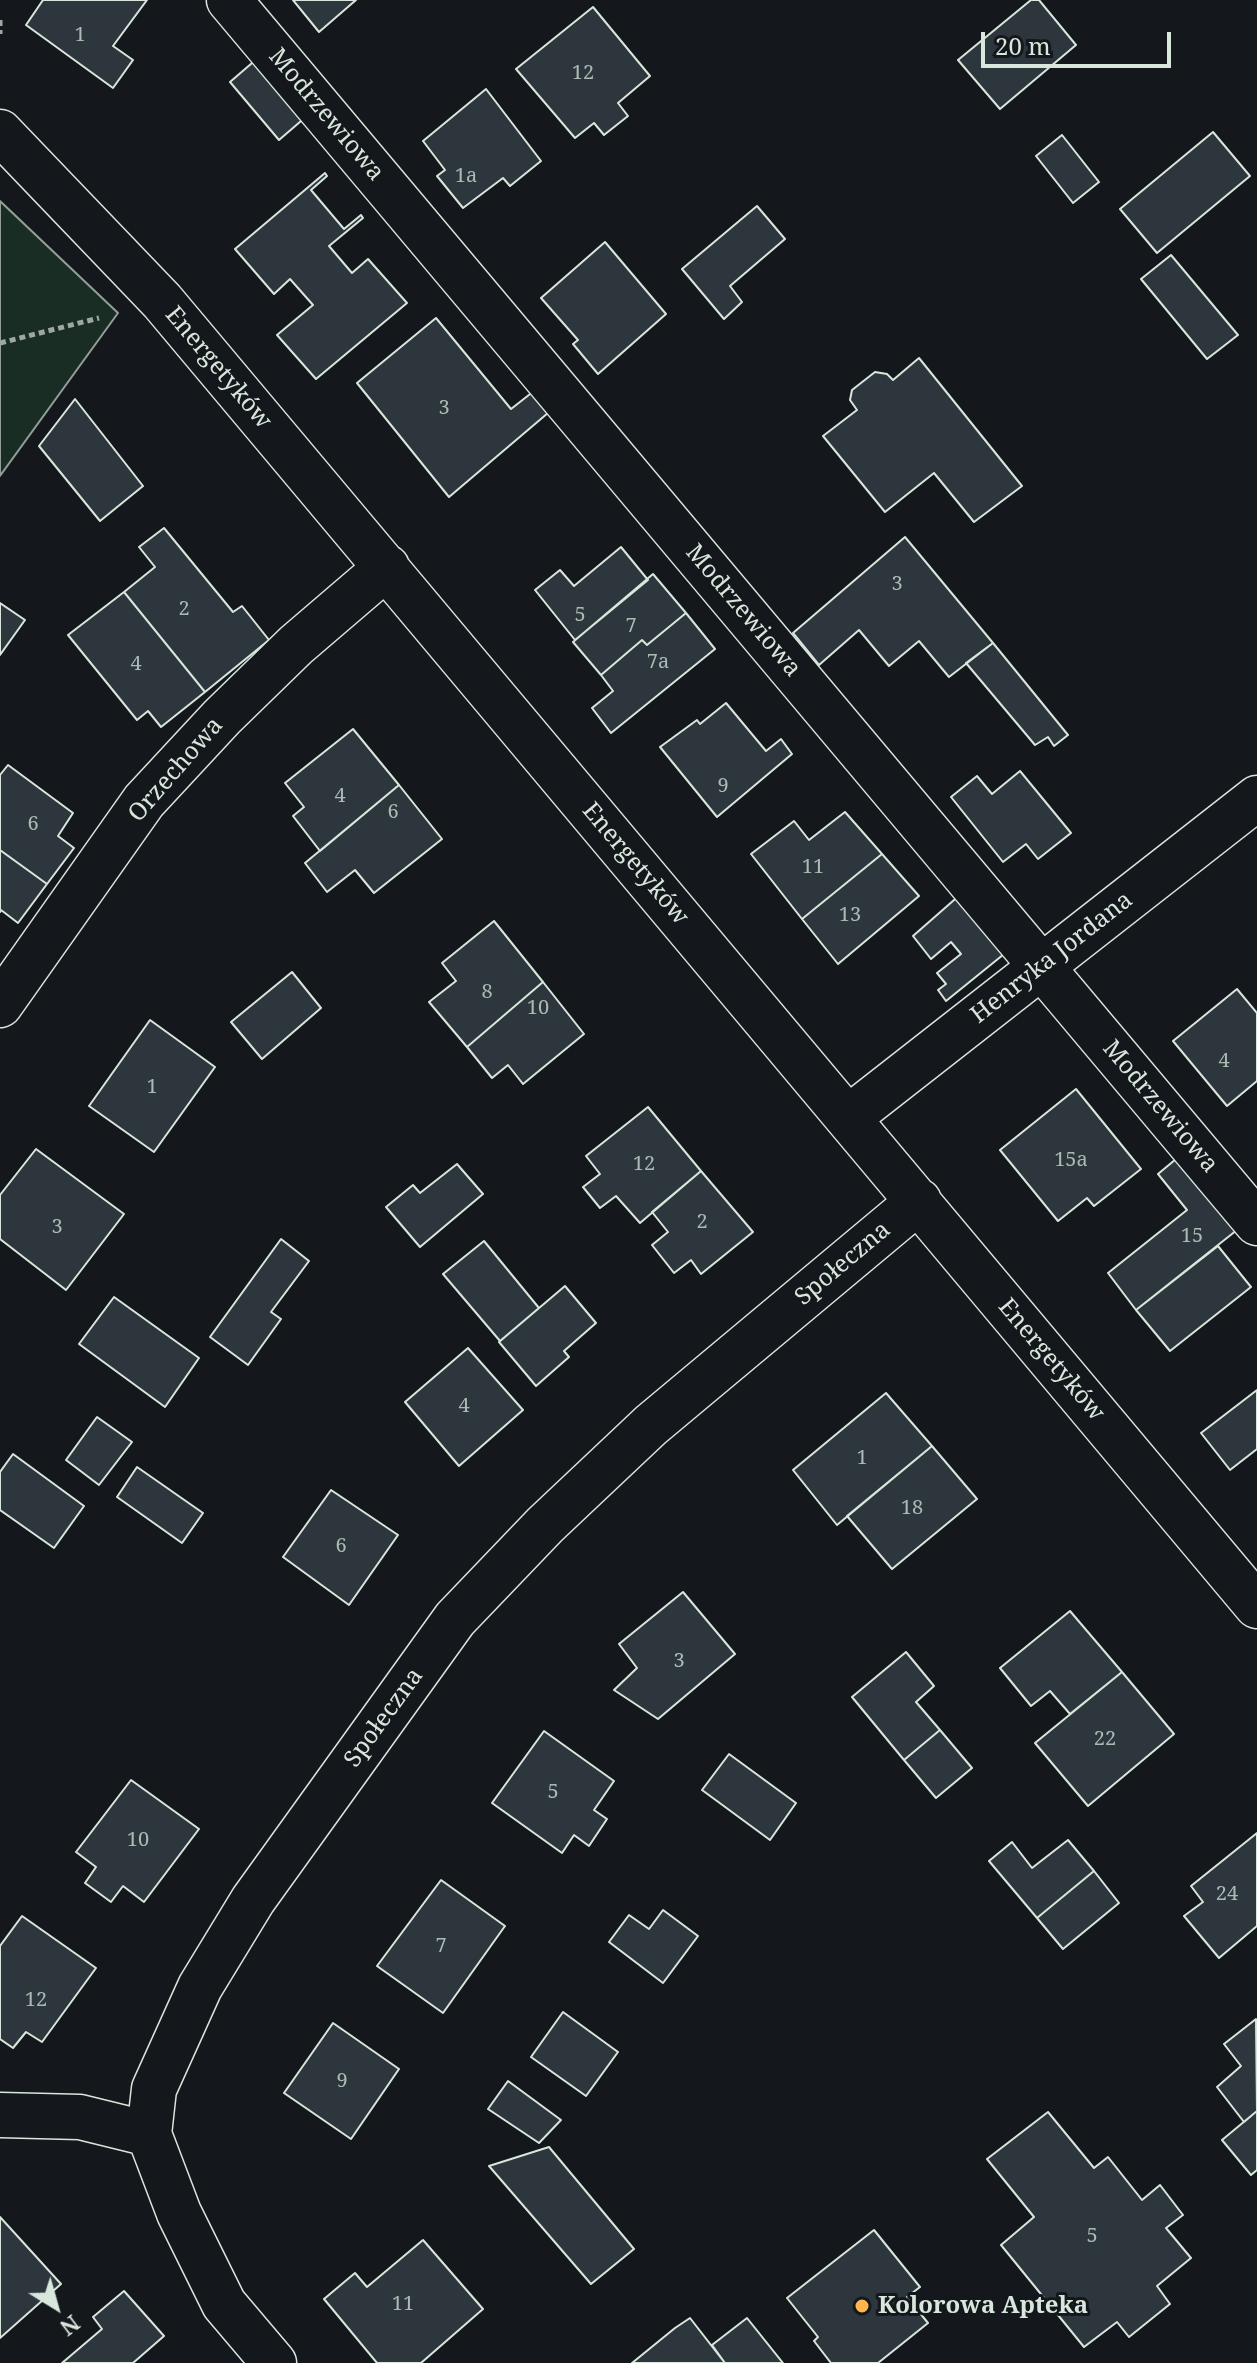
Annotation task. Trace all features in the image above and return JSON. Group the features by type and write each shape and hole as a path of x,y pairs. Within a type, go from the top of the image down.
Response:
{"street":[{"name":"Modrzewiowa","path":"229,0 1257,1223"},
{"name":"Energetyków","path":"0,132 162,301 1257,1606"},
{"name":"Orzechowa","path":"0,1005 144,801 222,717 296,645 387,567"},
{"name":"Henryka Jordana","path":"848,1118 1257,798"},
{"name":"Społeczna","path":"274,2363 224,2304 179,2213 149,2134 154,2089 200,1987 253,1900 455,1619 545,1525 651,1425 919,1201"},
{"path":"0,2115 80,2117 149,2134"}],"path":[{"path":"0,20 0,34"},
{"path":"0,343 162,301"}],"green space":[{"path":"0,201 118,313 0,476"}],"building":[{"path":"43,0 147,0 113,46 133,60 113,88 26,25"},
{"path":"293,0 356,0 319,32"},
{"path":"1031,0 1039,0 1076,45 1000,109 958,60"},
{"path":"593,7 650,76 618,103 628,116 604,135 594,123 575,138 516,69"},
{"path":"259,57 308,115 279,140 230,82"},
{"path":"486,89 541,161 510,186 503,178 463,208 437,176 445,170 423,141"},
{"path":"1213,132 1250,176 1157,253 1120,209"},
{"path":"1062,135 1099,182 1073,203 1036,156"},
{"path":"325,173 327,176 311,190 344,229 361,215 363,218 329,246 352,273 368,259 407,303 316,379 277,335 313,305 290,279 274,294 235,249"},
{"path":"757,206 785,239 730,286 742,302 724,319 682,269"},
{"path":"605,242 666,314 598,374 573,344 578,340 541,298"},
{"path":"1171,255 1238,335 1207,359 1141,279"},
{"path":"436,318 511,409 539,387 555,407 449,497 357,383"},
{"path":"919,358 1022,486 974,522 934,473 885,512 823,436 857,410 850,400 852,390 875,372 887,374 893,380"},
{"path":"75,399 143,486 100,521 39,446"},
{"path":"164,528 233,612 242,606 269,640 205,692 124,592 155,567 139,547"},
{"path":"905,537 993,643 949,677 919,641 889,666 859,630 819,665 793,633"},
{"path":"621,547 648,580 575,640 535,590 560,570 574,586"},
{"path":"653,574 686,613 647,645 642,640 601,675 573,642"},
{"path":"124,592 205,692 161,727 148,711 137,720 68,635"},
{"path":"0,603 25,620 0,655"},
{"path":"686,613 715,649 611,733 592,708 613,691 601,675 642,640 647,645"},
{"path":"993,643 1068,735 1054,746 1048,737 1035,745 966,663"},
{"path":"726,703 766,751 781,739 792,754 717,817 660,747 697,720 700,724"},
{"path":"353,729 399,785 320,851 293,816 304,807 285,783"},
{"path":"8,765 73,813 58,836 74,848 47,884 0,850 0,775"},
{"path":"1020,771 1071,833 1038,859 1026,844 1003,862 951,797 977,776 992,794"},
{"path":"399,785 442,839 374,893 355,870 327,892 305,863"},
{"path":"845,812 882,854 802,919 751,854 794,821 809,840"},
{"path":"0,850 47,884 18,923 0,912"},
{"path":"882,854 919,896 838,964 802,919"},
{"path":"962,893 1009,950 946,1001 938,990 946,984 937,973 961,954 951,942 931,959 913,936"},
{"path":"494,921 543,982 467,1047 429,1002 456,981 442,963"},
{"path":"292,972 321,1008 262,1059 231,1022"},
{"path":"543,982 584,1034 523,1084 508,1065 492,1078 467,1047"},
{"path":"1237,989 1257,1013 1257,1081 1227,1106 1173,1041"},
{"path":"150,1020 215,1067 154,1152 89,1106"},
{"path":"1076,1089 1141,1169 1094,1206 1087,1198 1058,1221 1000,1150"},
{"path":"648,1107 701,1171 640,1223 616,1196 600,1208 583,1187 600,1174 586,1156"},
{"path":"36,1149 124,1214 66,1290 0,1239 0,1195"},
{"path":"1182,1154 1242,1226 1136,1310 1108,1273 1187,1210 1158,1174"},
{"path":"457,1164 483,1194 420,1247 386,1207 413,1185 420,1193"},
{"path":"701,1171 753,1232 701,1274 691,1260 674,1273 652,1245 668,1232 652,1212"},
{"path":"281,1239 309,1261 271,1312 281,1319 248,1365 210,1337"},
{"path":"484,1241 539,1308 500,1341 443,1274"},
{"path":"1218,1246 1251,1287 1170,1351 1136,1310"},
{"path":"565,1286 596,1323 564,1351 569,1357 536,1386 499,1342"},
{"path":"114,1297 199,1358 165,1407 79,1344"},
{"path":"468,1348 523,1410 459,1466 405,1402"},
{"path":"1257,1390 1257,1449 1230,1470 1201,1433"},
{"path":"886,1393 932,1446 837,1525 793,1470"},
{"path":"97,1417 132,1442 99,1485 66,1460"},
{"path":"932,1446 977,1499 892,1569 847,1516"},
{"path":"13,1454 84,1506 54,1548 0,1510 0,1472"},
{"path":"137,1467 203,1513 182,1543 117,1497"},
{"path":"331,1490 398,1535 349,1605 283,1557"},
{"path":"683,1592 735,1654 658,1719 614,1690 637,1668 619,1644"},
{"path":"1070,1611 1122,1672 1070,1714 1050,1691 1031,1706 1000,1668"},
{"path":"906,1652 934,1686 916,1702 940,1730 904,1760 852,1697"},
{"path":"1122,1672 1174,1734 1088,1806 1035,1743"},
{"path":"940,1730 972,1768 936,1798 904,1760"},
{"path":"544,1731 614,1781 594,1810 607,1819 589,1846 574,1835 562,1853 492,1803"},
{"path":"729,1754 796,1803 770,1840 702,1790"},
{"path":"131,1780 199,1829 144,1902 123,1886 111,1902 85,1883 96,1867 76,1852"},
{"path":"1257,1833 1257,1926 1219,1958 1184,1916 1203,1902 1191,1886"},
{"path":"1068,1840 1094,1871 1037,1918 989,1861 1012,1842 1032,1868"},
{"path":"1094,1871 1119,1903 1063,1949 1037,1918"},
{"path":"441,1880 505,1926 443,2013 377,1966"},
{"path":"663,1910 698,1936 663,1983 609,1942 629,1915 649,1929"},
{"path":"22,1916 96,1968 42,2042 26,2032 13,2048 0,2039 0,1946"},
{"path":"563,2012 618,2052 586,2096 531,2057"},
{"path":"1256,2019 1257,2111 1244,2122 1217,2087 1241,2066 1224,2044"},
{"path":"333,2023 399,2069 351,2139 284,2093"},
{"path":"508,2081 561,2120 539,2143 488,2109"},
{"path":"1257,2111 1257,2170 1251,2175 1222,2140"},
{"path":"1048,2112 1094,2168 1108,2157 1142,2200 1160,2185 1183,2215 1166,2228 1191,2258 1157,2286 1170,2304 1129,2337 1117,2322 1084,2347 1001,2245 1034,2217 987,2159"},
{"path":"549,2147 634,2249 591,2284 489,2166"},
{"path":"0,2217 61,2284 0,2338"},
{"path":"874,2230 920,2287 907,2297 928,2323 878,2363 831,2363 814,2341 818,2337 787,2298"},
{"path":"423,2240 483,2309 421,2363 377,2363 324,2299 355,2273 367,2287"},
{"path":"124,2291 164,2336 133,2363 62,2363 102,2329 93,2317"},
{"path":"690,2318 725,2363 632,2363 675,2328"},
{"path":"747,2318 783,2363 725,2363 712,2345"}],"place":[{"name":"Kolorowa Apteka","path":"862,2306"}]}
